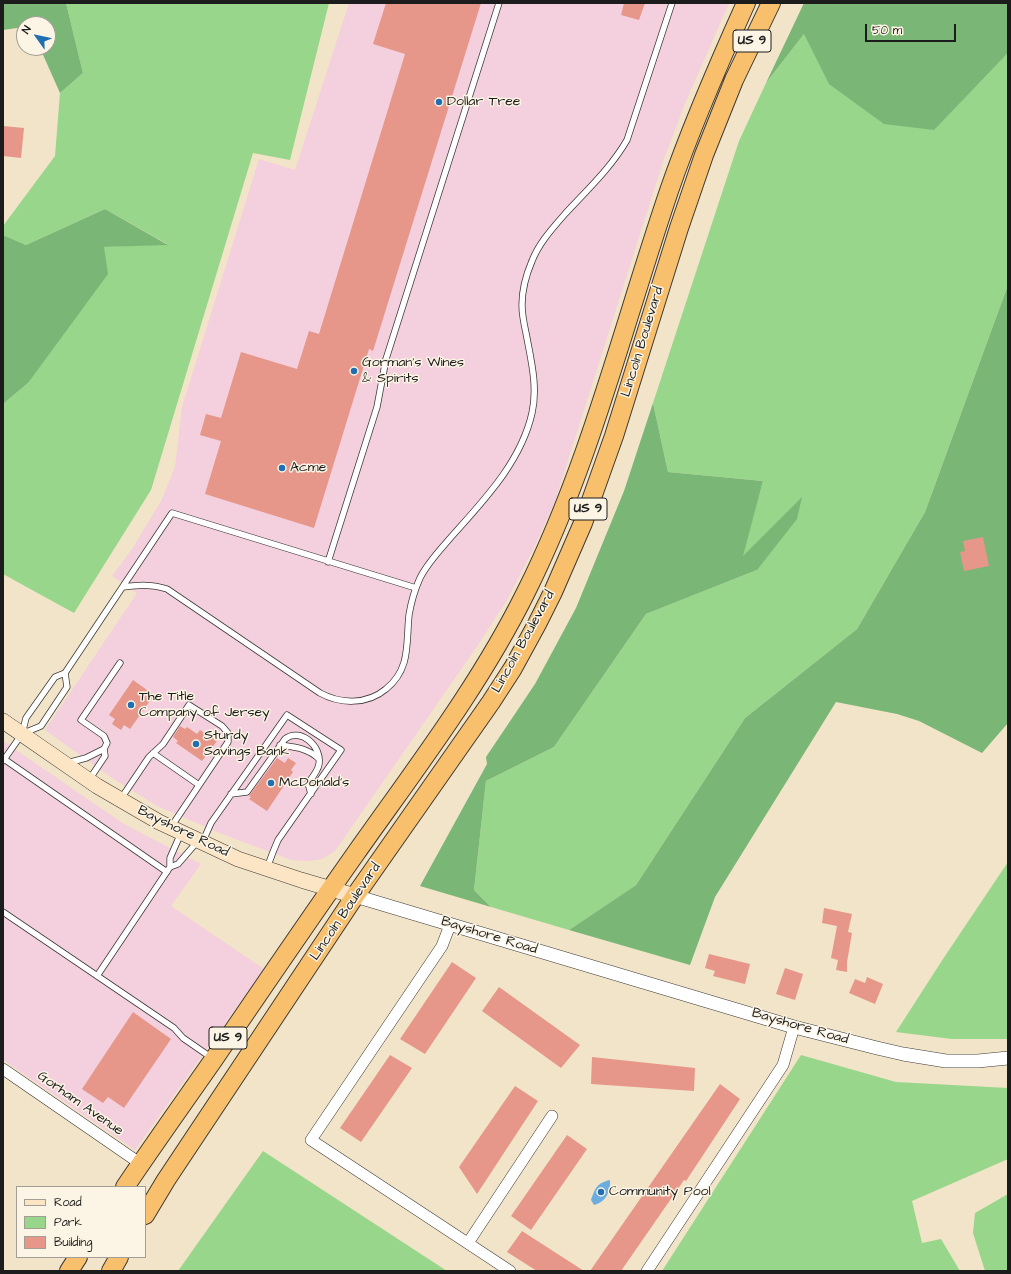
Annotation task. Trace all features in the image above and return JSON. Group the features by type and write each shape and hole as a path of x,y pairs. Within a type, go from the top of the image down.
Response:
{"highway":[{"name":"Lincoln Boulevard","path":"126,1186 330,889 461,704 511,623 559,522 582,463 606,393 679,164 718,66 746,3"},
{"name":"Lincoln Boulevard","path":"146,1213 166,1180 355,896 491,702 513,668 553,592 583,523 614,436 679,228 704,155 734,80 771,3"},
{"path":"69,1271 77,1258"},
{"path":"111,1271 118,1258"}],"main road":[{"name":"Bayshore Road","path":"3,721 120,800 200,842 238,859 355,896"}],"street":[{"name":"Bayshore Road","path":"355,896 794,1027 876,1048 939,1060 978,1061 1008,1058"},
{"path":"450,925 442,946 311,1140 510,1271"},
{"path":"647,1271 783,1065 794,1027"},
{"name":"Gorham Avenue","path":"3,1069 141,1164"},
{"path":"468,1243 552,1116"}],"lane":[{"path":"328,562 377,407 386,359 499,3"},
{"path":"123,587 147,585 167,589 320,693 338,700 354,701 371,698 386,689 394,681 401,671 406,656 409,613 416,588 423,573 434,557 497,485 523,440 532,415 534,394 533,370 522,305 524,286 531,262 548,234 610,165 627,140 672,3"},
{"path":"168,869 4,760 22,734 26,718 55,677 65,673 172,512 328,562 416,588"},
{"path":"89,780 105,756 104,748 106,743 104,736 81,720 120,663"},
{"path":"22,734 41,726 67,687 65,673"},
{"path":"97,976 168,869 176,830 200,785 228,742 228,733 222,726 189,705 163,744 149,757 120,800"},
{"path":"168,869 178,864 200,842 211,823 287,715 341,750 278,840 267,868"},
{"path":"231,794 247,792 280,745 288,736 296,734 309,741 315,747 319,760 318,768 308,784 310,794"},
{"path":"280,745 305,749 315,755 319,760"},
{"path":"65,764 86,758 104,748"},
{"path":"153,753 200,785"},
{"path":"3,912 174,1028 182,1038 214,1059"}],"shaded area":[{"path":"349,3 729,3 684,106 663,162 555,501 533,550 507,600 478,645 335,851 322,859 308,861 291,860 222,834 157,806 112,778 45,730 137,593 112,576 132,549 161,501 175,467 182,407 259,159 295,170"},
{"path":"3,741 124,824 201,864 171,906 264,969 135,1150 3,1060"}],"green space":[{"path":"3,3 66,3 83,73 60,93 44,56 56,56 56,16 16,16 16,28 3,30"},
{"path":"66,3 329,3 290,160 253,153 151,490 74,613 3,574 3,404 28,383 104,247 167,244 105,209 26,245 3,235 3,226 55,156 60,93 83,73"},
{"path":"804,3 1008,3 1008,53 934,130 884,124 829,84 804,34 766,83"},
{"path":"804,34 933,130 1008,53 1008,285 925,512 857,629 745,718 636,885 569,930 491,907 474,890 486,781 554,747 646,614 757,570 742,556 763,481 668,472 653,403 739,141 766,83"},
{"path":"105,209 168,245 104,247 108,274 28,383 3,404 3,235 26,245"},
{"path":"1008,285 1008,723 982,753 919,721 897,714 836,702 715,897 690,965 569,930 636,885 745,718 857,629 925,512"},
{"path":"653,403 668,472 763,481 743,556 802,497 797,519 757,570 646,614 554,747 486,781 474,890 491,907 420,886 487,764 486,757 535,684 576,608 624,491"},
{"path":"1008,862 1008,1039 952,1039 896,1032 943,959"},
{"path":"801,1055 896,1082 1008,1088 1008,1159 912,1201 922,1243 941,1239 960,1271 662,1271"},
{"path":"263,1151 447,1271 178,1271"},
{"path":"1008,1194 1008,1271 985,1271 973,1233 975,1213"}],"water":[{"name":"Community Pool","path":"610,1180 610,1188 607,1196 598,1204 594,1205 591,1200 595,1189 599,1184"}],"building":[{"path":"386,3 481,3 373,351 369,349 314,528 205,494 221,441 200,435 206,414 221,418 241,352 297,369 309,331 319,334 405,54 373,44"},
{"path":"624,3 645,3 639,20 621,15"},
{"path":"3,126 24,128 21,158 3,156"},
{"path":"983,537 989,566 964,571 960,552 965,551 963,541"},
{"name":"The Title Company of Jersey","path":"133,680 154,695 130,729 124,725 121,730 112,724 115,719 109,715"},
{"name":"Sturdy Savings Bank","path":"180,726 185,729 187,727 197,734 200,730 217,741 202,761 176,743 178,741 173,737"},
{"name":"McDonald's","path":"277,758 285,763 288,758 296,763 291,770 293,772 267,811 249,799 251,797 249,796"},
{"path":"824,908 852,914 848,932 852,933 847,962 847,972 836,970 838,960 831,958 837,926 822,923"},
{"path":"709,954 750,964 745,984 713,976 715,971 705,968"},
{"path":"452,962 476,978 425,1054 400,1039"},
{"path":"785,968 803,974 795,1000 776,994"},
{"path":"867,977 883,984 875,1004 849,993 855,979 865,983"},
{"path":"499,987 580,1045 561,1068 482,1011"},
{"path":"133,1012 171,1039 124,1108 108,1097 103,1103 82,1089"},
{"path":"390,1055 412,1068 361,1142 340,1128"},
{"path":"592,1057 695,1068 694,1091 591,1084"},
{"path":"720,1084 740,1099 686,1181 684,1180 621,1271 590,1271"},
{"path":"515,1086 538,1101 477,1194 459,1167"},
{"path":"567,1135 587,1149 531,1230 511,1216"},
{"path":"522,1231 584,1271 537,1271 507,1252"}],"place":[{"name":"Dollar Tree","path":"439,102"},
{"name":"Gorman's Wines & Spirits","path":"354,371"},
{"name":"Acme","path":"282,468"},
{"name":"The Title Company of Jersey","path":"131,705"},
{"name":"Sturdy Savings Bank","path":"196,744"},
{"name":"McDonald's","path":"271,783"},
{"name":"Community Pool","path":"601,1192"}]}
